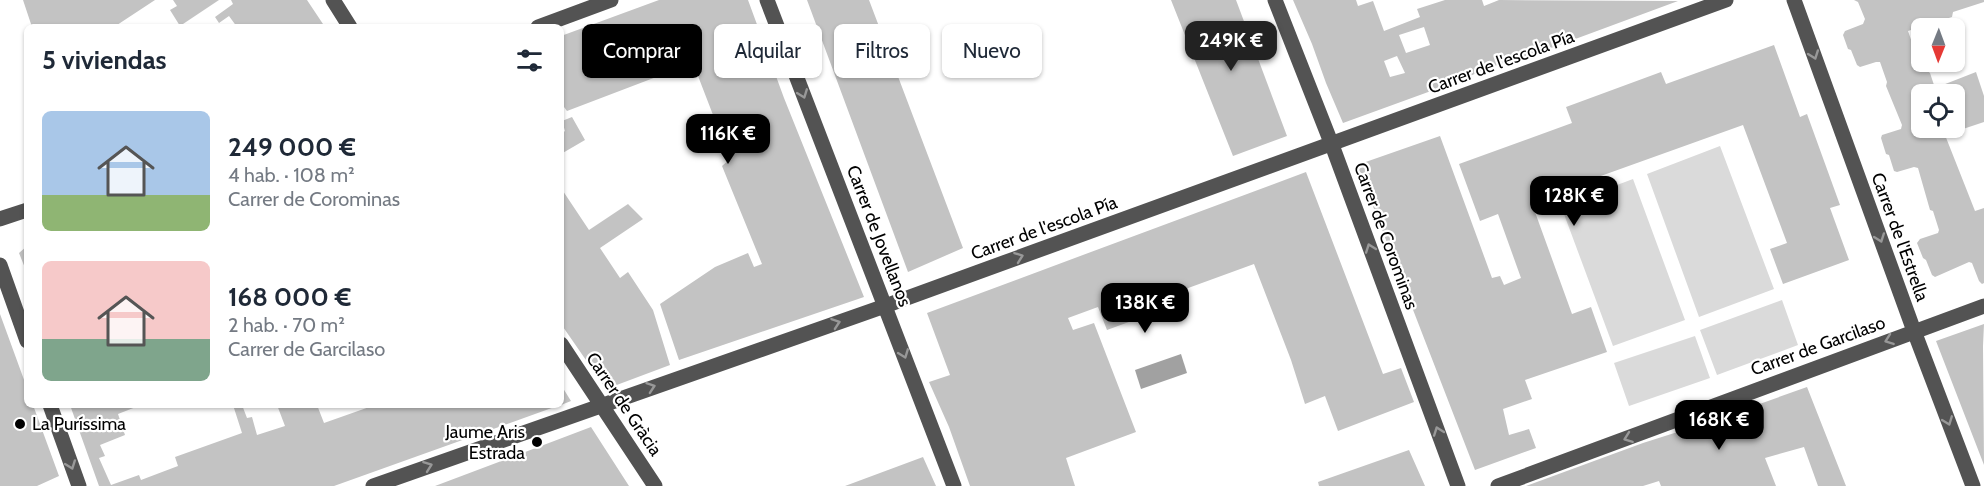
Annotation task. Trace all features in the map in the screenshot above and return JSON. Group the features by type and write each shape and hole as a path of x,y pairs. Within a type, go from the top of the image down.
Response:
{"street":[{"path":"333,0 348,24"},
{"path":"546,24 610,0"},
{"name":"Carrer de Jovellanos","path":"767,0 954,486"},
{"name":"Carrer de Corominas","path":"1275,0 1332,145 1458,486"},
{"name":"Carrer de l'escola Pía","path":"373,486 885,306 1726,0"},
{"name":"Carrer de l'Estrella","path":"1794,0 1973,486"},
{"path":"0,219 24,211"},
{"path":"0,265 24,333"},
{"name":"Carrer de Garcilaso","path":"1498,486 1984,306"},
{"name":"Carrer de Gràcia","path":"564,348 655,486"},
{"path":"51,408 79,486"}],"shaded area":[{"path":"1720,146 1774,289 1699,317 1647,174"},
{"path":"1633,179 1685,320 1613,346 1561,206"},
{"path":"1782,300 1798,345 1717,375 1700,330"},
{"path":"1695,336 1710,378 1629,406 1614,363"},
{"path":"1181,354 1187,373 1141,389 1135,370"}],"building":[{"path":"23,0 155,0 119,24 31,24"},
{"path":"173,0 219,0 183,24 179,24 170,10 177,6"},
{"path":"231,0 307,0 323,24 235,24 229,16 219,23 215,17 233,4"},
{"path":"659,0 748,0 757,24 714,24 714,78 777,78 864,297 679,360 660,304 715,267 748,253 754,267 762,264 722,166 730,159 699,78 702,78 702,24 594,24"},
{"path":"807,0 869,0 878,24 834,24 834,73 822,40 822,24 816,24"},
{"path":"1171,0 1236,0 1287,136 1233,156"},
{"path":"1293,0 1356,0 1358,6 1373,1 1384,31 1420,17 1417,9 1445,0 1482,0 1484,6 1499,0 1678,1 1551,48 1485,69 1464,79 1343,123","holes":["1424,27 1430,45 1406,53 1399,35","1397,56 1405,73 1390,77 1384,61"]},
{"path":"1854,0 1984,0 1984,2 1953,12 1952,17 1949,18 1911,18 1911,30 1908,31 1911,40 1911,72 1929,72 1934,84 1911,84 1911,138 1946,138 1975,211 1984,208 1984,283 1982,284 1972,263 1969,262 1935,277 1923,258 1917,243 1920,239 1938,233 1939,230 1933,211 1930,210 1918,168 1894,171 1889,155 1886,154 1882,135 1901,129 1902,125 1886,86 1887,82 1880,62 1860,67 1857,65 1843,35 1845,31 1863,24 1865,19 1858,2"},
{"path":"582,28 582,78 654,78 567,111 564,107 564,35"},
{"path":"1774,45 1800,117 1807,114 1840,205 1830,208 1849,260 1783,284 1770,249 1787,243 1743,125 1531,201 1572,314 1591,307 1607,352 1525,380 1532,399 1503,409 1509,435 1529,429 1536,448 1475,470 1357,165 1440,136 1492,278 1500,276 1504,285 1521,278 1498,214 1480,221 1459,164 1572,123 1566,107 1661,72 1666,84"},
{"path":"1976,72 1984,96 1984,122 1965,128 1965,84 1945,84"},
{"path":"836,78 899,78 963,248 908,272"},
{"path":"572,117 585,140 564,152 565,131 564,120"},
{"path":"1306,172 1383,374 1401,368 1414,402 1338,431 1325,396 1305,404 1291,360 1254,264 1180,291 1184,301 1151,313 1148,304 1137,303 1133,311 1137,319 1107,330 1098,307 1068,318 1073,330 1094,323 1136,432 1066,458 1075,486 970,486 949,427 929,382 950,375 927,313"},
{"path":"564,192 589,230 628,204 643,219 600,248 620,278 628,272 653,310 670,365 606,389 564,328"},
{"path":"24,249 24,266 19,253"},
{"path":"0,314 24,380 24,408 34,408 59,476 37,486 0,486"},
{"path":"1984,324 1983,346 1984,465 1936,341"},
{"path":"1807,387 1846,486 1818,486 1804,447 1765,458 1776,486 1661,486 1659,481 1643,486 1526,486 1643,443"},
{"path":"564,390 571,401 564,404"},
{"path":"71,408 133,408 118,414 125,435 100,445 105,456 99,458 111,485 139,475 141,480 178,466 175,457 242,433 234,408 243,408 247,418 252,417 257,435 285,426 278,408 318,408 324,423 366,408 552,408 334,486 99,486"},
{"path":"591,427 629,486 435,486"},
{"path":"1409,450 1425,486 1319,486 1318,482"},
{"path":"923,457 936,486 845,486"}],"place":[{"name":"La Puríssima","path":"20,424"},
{"name":"Jaume Aris Estrada","path":"537,442"}]}
